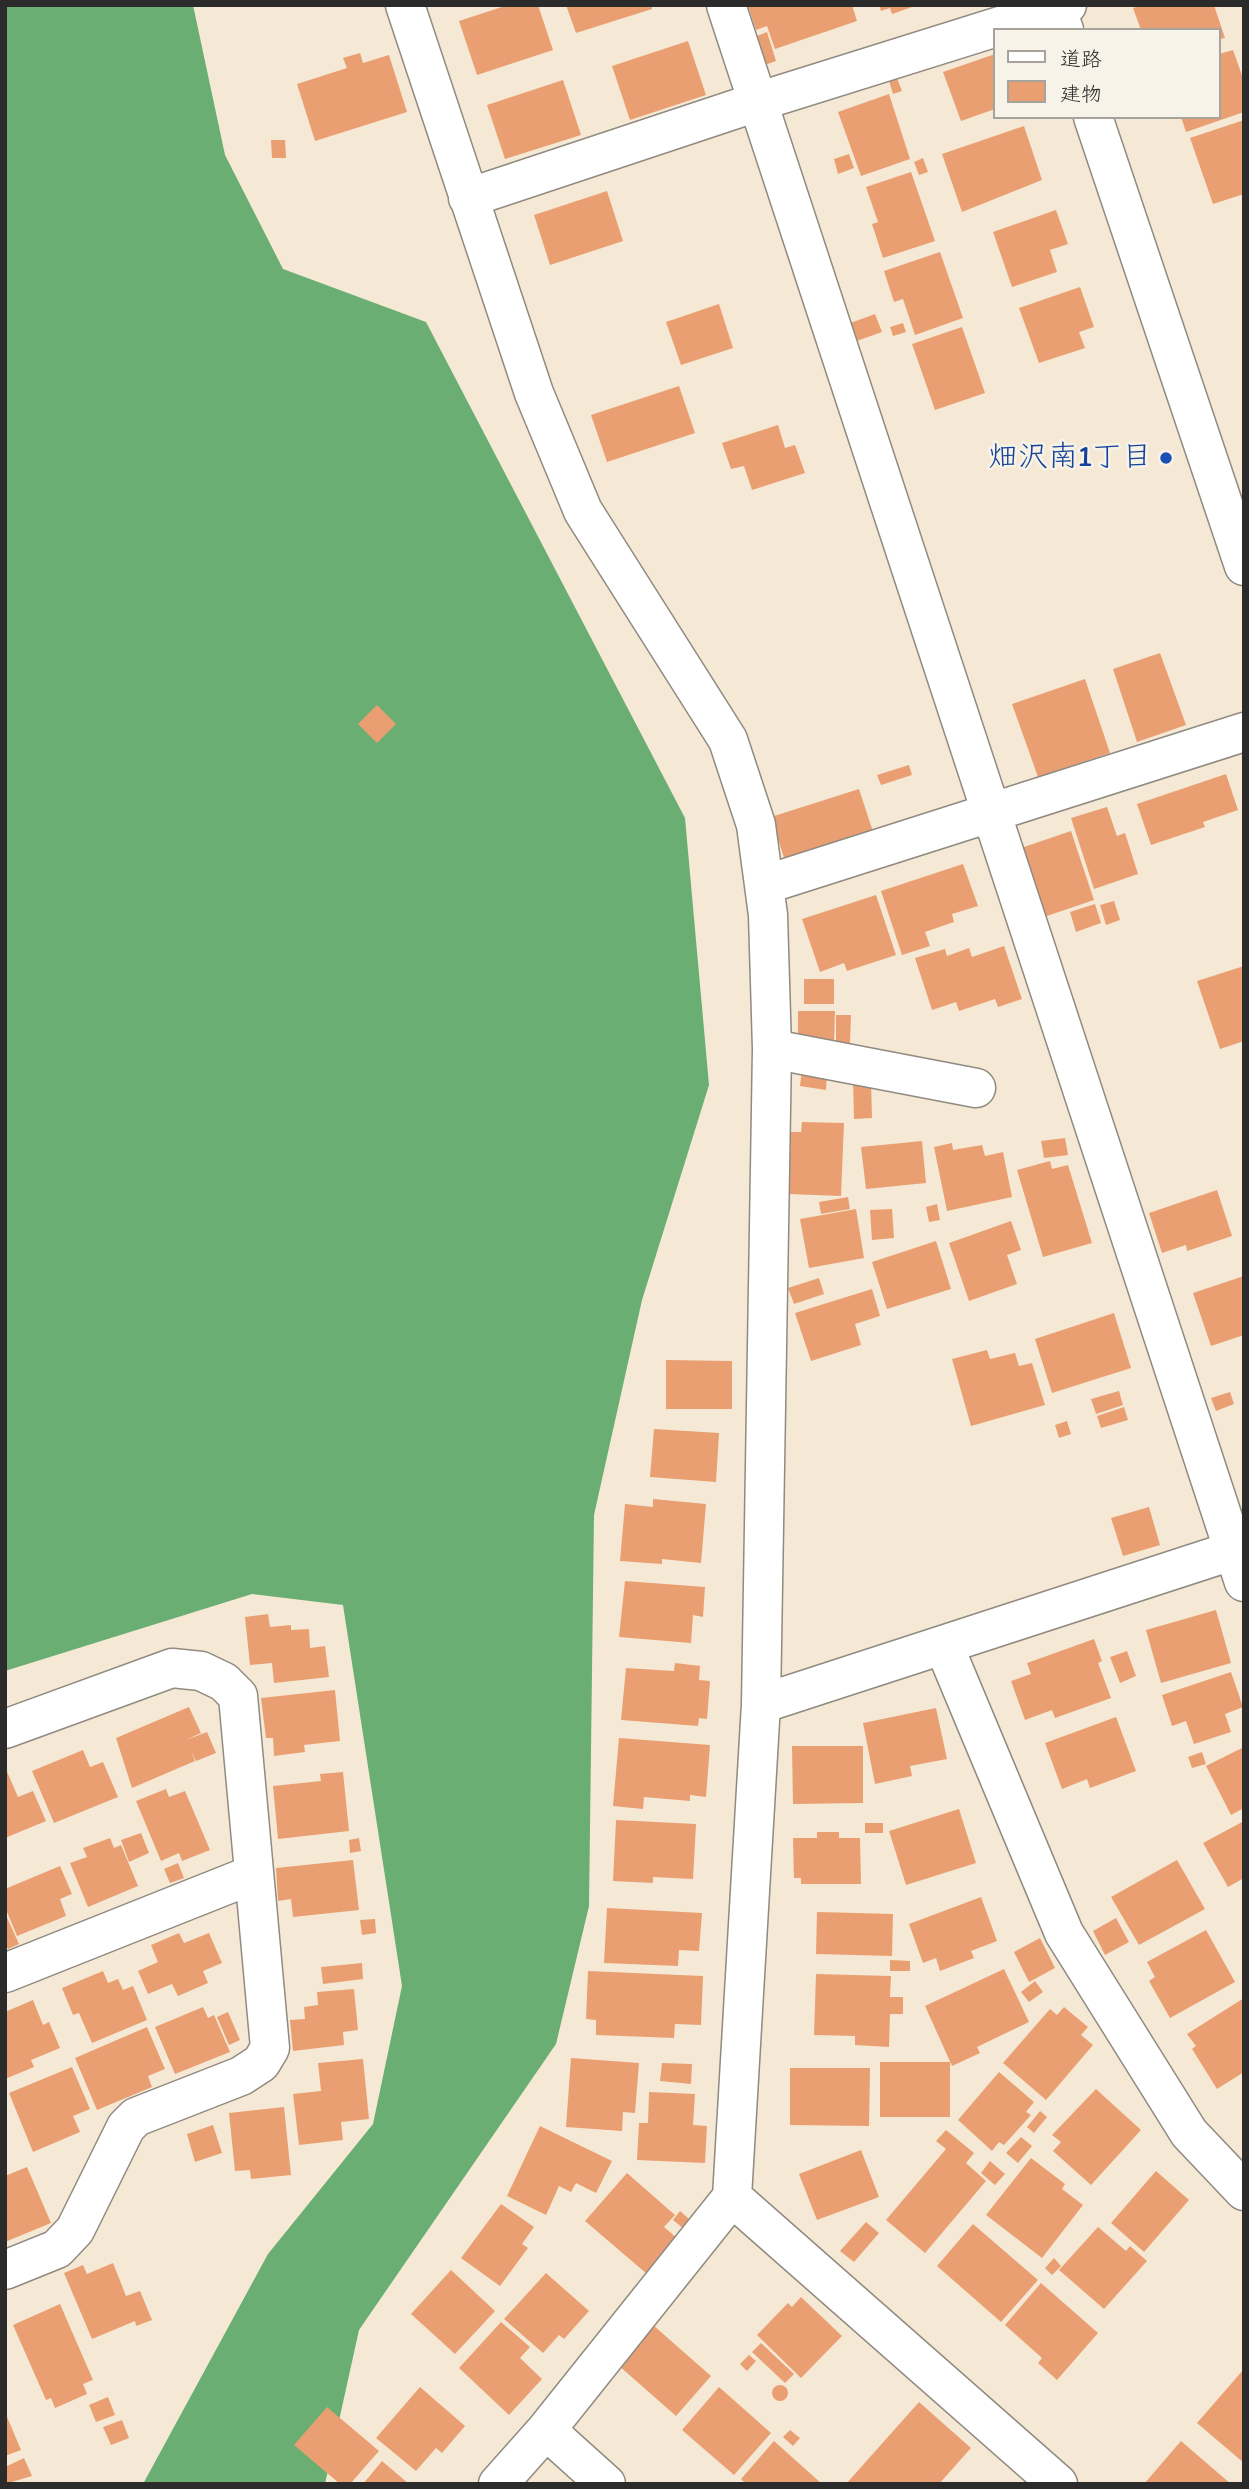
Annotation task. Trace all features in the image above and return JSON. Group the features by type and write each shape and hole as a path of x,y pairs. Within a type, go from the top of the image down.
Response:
{"street":[{"path":"405,5 534,393 583,511 728,740 756,825 768,915 772,1049 761,1704 732,2197 546,2430 498,2484"},
{"path":"726,5 1240,1560 944,1646 761,1704"},
{"path":"1007,28 1061,12"},
{"path":"468,198 757,102 993,32"},
{"path":"1094,119 1244,566"},
{"path":"764,885 1244,732"},
{"path":"772,1049 976,1088"},
{"path":"944,1646 1064,1933 1189,2133 1244,2192"},
{"path":"5,1729 172,1668 201,1671 224,1682 238,1696 270,2048 261,2063 241,2076 136,2117 126,2127 75,2230 57,2249 5,2270"},
{"path":"5,1972 254,1874"},
{"path":"732,2197 1058,2484"},
{"path":"546,2430 607,2484"}],"green space":[{"path":"5,5 193,5 225,155 283,269 426,322 685,818 709,1085 642,1300 594,1515 589,1906 556,2044 359,2330 325,2484 143,2484 268,2254 373,2124 402,1986 343,1605 252,1594 5,1671"}],"building":[{"path":"508,5 538,5 553,50 477,75 459,21"},
{"path":"566,5 651,5 652,9 576,33"},
{"path":"852,5 857,21 775,49 767,26 756,30 748,6"},
{"path":"879,5 915,6 892,14 890,8 881,11"},
{"path":"1142,5 1214,5 1225,38 1221,39 1221,28 1140,28 1133,8"},
{"path":"767,32 776,61 762,66 752,38"},
{"path":"688,41 706,95 630,120 612,66"},
{"path":"1233,50 1244,81 1244,112 1186,132 1182,119 1221,119 1221,53"},
{"path":"360,53 363,63 389,55 407,112 315,141 297,84 347,68 343,58"},
{"path":"993,55 993,110 961,121 943,72"},
{"path":"897,78 902,91 893,94 889,81"},
{"path":"563,80 581,135 505,159 487,105"},
{"path":"889,94 910,159 861,176 838,112"},
{"path":"1244,120 1244,194 1213,204 1190,138"},
{"path":"1024,126 1042,180 962,212 942,154"},
{"path":"271,140 285,140 286,158 272,158"},
{"path":"849,154 854,168 838,174 834,159"},
{"path":"923,158 928,172 919,175 914,162"},
{"path":"911,172 935,241 883,258 872,224 878,222 866,187"},
{"path":"607,191 623,241 550,265 534,215"},
{"path":"1056,210 1068,244 1050,250 1057,272 1012,287 993,232"},
{"path":"940,252 963,318 915,335 903,299 894,302 884,271"},
{"path":"1080,287 1094,327 1079,332 1085,348 1039,363 1019,308"},
{"path":"719,304 733,348 681,365 666,322"},
{"path":"875,314 882,332 851,343 845,325"},
{"path":"903,323 906,332 893,336 890,327"},
{"path":"962,327 985,393 935,410 912,344"},
{"path":"679,386 695,433 607,462 591,415"},
{"path":"778,425 785,448 795,445 805,473 752,490 744,466 731,469 722,443"},
{"path":"1160,653 1186,725 1137,742 1113,669"},
{"path":"1085,679 1110,753 1038,777 1012,704"},
{"path":"377,705 396,724 377,743 358,724"},
{"path":"909,765 912,775 881,785 877,775"},
{"path":"1226,774 1238,810 1203,822 1205,827 1151,845 1137,804"},
{"path":"859,789 876,841 788,870 771,817"},
{"path":"1107,807 1117,836 1125,833 1138,874 1094,889 1071,818"},
{"path":"1071,831 1094,900 1044,917 1021,848"},
{"path":"963,864 978,906 952,914 954,922 925,932 930,946 902,955 881,891"},
{"path":"876,895 896,955 847,971 844,963 820,972 802,919"},
{"path":"1114,901 1120,920 1106,925 1100,905"},
{"path":"1095,904 1101,923 1076,932 1070,912"},
{"path":"1004,946 1022,999 998,1007 995,999 959,1011 956,1002 932,1010 915,958 945,949 947,956 969,948 972,957"},
{"path":"1244,966 1244,1041 1220,1049 1197,981"},
{"path":"804,979 834,979 834,1004 804,1004"},
{"path":"798,1011 835,1011 834,1045 798,1045"},
{"path":"836,1015 851,1015 850,1043 836,1043"},
{"path":"802,1070 827,1073 826,1090 800,1086"},
{"path":"853,1081 871,1081 872,1118 854,1119"},
{"path":"802,1122 844,1123 841,1196 788,1194 791,1132 801,1132"},
{"path":"1065,1138 1068,1155 1044,1158 1041,1141"},
{"path":"922,1141 926,1183 866,1189 861,1147"},
{"path":"952,1143 953,1150 982,1145 985,1156 1003,1152 1012,1197 947,1211 934,1147"},
{"path":"1050,1161 1052,1169 1068,1165 1092,1243 1043,1257 1017,1170"},
{"path":"1217,1190 1232,1236 1187,1251 1186,1245 1162,1253 1149,1213"},
{"path":"848,1197 850,1209 821,1214 819,1202"},
{"path":"937,1204 940,1220 929,1222 926,1207"},
{"path":"856,1209 864,1258 809,1268 800,1219"},
{"path":"892,1209 894,1238 872,1240 870,1210"},
{"path":"1011,1221 1021,1250 1007,1255 1017,1284 969,1301 949,1243"},
{"path":"936,1241 951,1289 887,1309 872,1262"},
{"path":"1244,1276 1244,1335 1211,1346 1193,1293"},
{"path":"819,1278 824,1294 794,1304 788,1288"},
{"path":"872,1289 880,1316 855,1324 861,1345 811,1361 795,1313"},
{"path":"1114,1313 1131,1368 1052,1393 1035,1339"},
{"path":"987,1350 990,1359 1015,1353 1019,1366 1032,1363 1045,1405 971,1426 952,1359"},
{"path":"666,1360 732,1361 732,1409 666,1409"},
{"path":"1119,1391 1123,1405 1096,1414 1091,1399"},
{"path":"1230,1392 1234,1404 1216,1411 1211,1398"},
{"path":"1124,1407 1128,1420 1101,1428 1097,1416"},
{"path":"1067,1421 1071,1434 1059,1438 1055,1425"},
{"path":"654,1429 719,1433 716,1482 650,1477"},
{"path":"653,1499 706,1504 701,1563 662,1559 662,1564 620,1561 625,1504 653,1507"},
{"path":"1149,1507 1160,1545 1123,1556 1111,1518"},
{"path":"625,1581 705,1587 703,1617 693,1615 691,1643 619,1637"},
{"path":"1216,1610 1231,1663 1161,1683 1146,1630"},
{"path":"268,1614 270,1627 291,1625 291,1630 309,1629 310,1648 325,1646 329,1677 274,1683 272,1663 250,1665 245,1617"},
{"path":"1094,1639 1102,1661 1098,1663 1111,1698 1055,1718 1052,1710 1025,1720 1011,1681 1031,1674 1027,1663"},
{"path":"1127,1651 1136,1676 1120,1683 1110,1657"},
{"path":"675,1663 700,1666 699,1680 710,1681 707,1719 699,1718 698,1726 621,1720 626,1668 674,1671"},
{"path":"1231,1672 1243,1707 1225,1714 1231,1732 1194,1744 1186,1721 1172,1726 1162,1695"},
{"path":"335,1690 340,1741 304,1745 305,1752 274,1756 273,1738 266,1738 261,1698"},
{"path":"189,1707 201,1733 186,1740 207,1732 216,1753 196,1761 191,1751 195,1761 132,1788 116,1738"},
{"path":"936,1708 947,1759 910,1766 912,1776 875,1784 863,1723"},
{"path":"1116,1717 1136,1771 1090,1788 1087,1779 1062,1789 1045,1743"},
{"path":"619,1738 710,1745 706,1797 690,1795 690,1801 644,1797 643,1809 613,1806"},
{"path":"792,1746 863,1746 863,1803 793,1804"},
{"path":"1244,1747 1244,1808 1231,1815 1206,1766"},
{"path":"83,1750 90,1767 103,1762 118,1797 54,1823 32,1771"},
{"path":"1202,1752 1206,1764 1192,1768 1188,1757"},
{"path":"5,1767 18,1797 33,1791 46,1821 5,1838"},
{"path":"343,1772 349,1831 278,1839 273,1786 321,1781 320,1774"},
{"path":"166,1789 169,1797 185,1791 210,1850 182,1861 179,1853 161,1861 136,1801"},
{"path":"959,1809 976,1863 906,1885 889,1831"},
{"path":"616,1820 696,1824 693,1879 653,1877 653,1883 613,1881"},
{"path":"1244,1821 1244,1878 1228,1887 1203,1843"},
{"path":"865,1823 883,1823 883,1833 865,1833"},
{"path":"817,1832 839,1832 839,1838 860,1838 861,1884 801,1884 801,1878 794,1878 793,1838 817,1838"},
{"path":"141,1833 149,1853 129,1862 121,1840"},
{"path":"110,1838 114,1848 121,1845 138,1886 88,1907 70,1863 87,1857 83,1848"},
{"path":"359,1838 361,1851 350,1853 349,1840"},
{"path":"353,1860 359,1910 293,1917 291,1899 278,1901 276,1868"},
{"path":"1177,1860 1205,1909 1139,1945 1111,1897"},
{"path":"178,1863 184,1878 170,1883 164,1869"},
{"path":"60,1866 72,1894 60,1899 66,1916 17,1936 5,1907 5,1889"},
{"path":"981,1897 997,1941 971,1951 974,1958 940,1971 936,1958 923,1963 909,1924"},
{"path":"607,1908 702,1913 699,1951 679,1950 678,1966 604,1963"},
{"path":"817,1912 893,1914 892,1956 816,1954"},
{"path":"5,1913 19,1944 8,1949 5,1943"},
{"path":"1116,1918 1129,1942 1105,1955 1093,1931"},
{"path":"375,1919 376,1933 362,1935 360,1920"},
{"path":"1206,1930 1235,1982 1170,2018 1149,1981 1155,1977 1147,1962"},
{"path":"179,1933 184,1943 209,1933 222,1963 203,1971 208,1983 178,1996 172,1984 148,1994 138,1971 158,1962 151,1945"},
{"path":"1040,1938 1055,1968 1029,1982 1014,1952"},
{"path":"890,1960 910,1961 910,1971 890,1971"},
{"path":"362,1963 363,1979 323,1984 321,1967"},
{"path":"1004,1969 1029,2022 977,2047 980,2053 952,2066 925,2006"},
{"path":"103,1971 108,1983 118,1979 123,1990 133,1986 147,2020 92,2043 79,2013 73,2015 62,1988"},
{"path":"588,1971 703,1976 701,2025 675,2024 674,2038 596,2035 596,2020 586,2019"},
{"path":"816,1974 891,1976 890,1997 903,1997 903,2014 890,2014 889,2047 855,2045 855,2036 814,2035"},
{"path":"1035,1981 1043,1992 1029,2002 1021,1992"},
{"path":"354,1989 358,2030 343,2032 344,2045 293,2051 290,2020 305,2019 304,2007 318,2005 317,1992"},
{"path":"1244,1998 1244,2072 1217,2089 1192,2049 1196,2046 1187,2034"},
{"path":"33,2000 43,2025 49,2022 60,2048 31,2060 34,2067 5,2079 5,2012"},
{"path":"203,2007 208,2018 214,2015 230,2052 175,2074 155,2027"},
{"path":"1064,2007 1088,2027 1081,2035 1093,2045 1046,2100 1003,2063 1050,2009 1057,2015"},
{"path":"228,2012 240,2040 229,2045 217,2017"},
{"path":"147,2027 165,2069 148,2076 152,2087 97,2110 75,2058"},
{"path":"571,2058 639,2063 635,2113 623,2112 622,2131 566,2127"},
{"path":"363,2059 369,2119 341,2122 343,2140 299,2145 293,2094 321,2091 318,2063"},
{"path":"880,2062 950,2062 950,2117 880,2117"},
{"path":"662,2063 692,2064 691,2084 660,2081"},
{"path":"72,2067 90,2109 73,2116 80,2132 33,2152 9,2093"},
{"path":"790,2068 870,2068 869,2126 790,2125"},
{"path":"999,2072 1034,2102 1026,2112 1031,2115 1004,2145 999,2142 992,2151 958,2120"},
{"path":"1096,2089 1141,2130 1091,2185 1053,2151 1061,2142 1052,2135"},
{"path":"649,2092 695,2094 693,2125 707,2126 705,2163 637,2160 639,2123 648,2123"},
{"path":"284,2107 291,2175 251,2179 250,2170 235,2171 229,2113"},
{"path":"1040,2111 1047,2117 1034,2133 1027,2127"},
{"path":"213,2125 222,2153 195,2162 187,2134"},
{"path":"540,2126 612,2161 596,2193 576,2183 571,2192 559,2186 546,2215 507,2196"},
{"path":"946,2130 974,2153 966,2163 986,2181 925,2253 886,2220 946,2149 936,2141"},
{"path":"1021,2137 1032,2146 1018,2163 1006,2153"},
{"path":"861,2150 879,2197 817,2220 799,2174"},
{"path":"1031,2158 1065,2184 1062,2189 1083,2205 1042,2258 986,2215"},
{"path":"990,2161 1005,2174 995,2185 981,2173"},
{"path":"27,2167 51,2223 5,2242 5,2176"},
{"path":"1156,2171 1189,2200 1144,2252 1111,2223"},
{"path":"627,2173 675,2215 664,2227 678,2239 647,2274 585,2221"},
{"path":"501,2204 534,2227 522,2244 528,2248 500,2286 461,2258"},
{"path":"680,2211 697,2226 690,2234 673,2220"},
{"path":"866,2222 879,2233 854,2262 840,2251"},
{"path":"973,2224 1038,2280 1001,2322 937,2266"},
{"path":"1098,2227 1126,2251 1130,2246 1147,2261 1104,2309 1059,2270"},
{"path":"1054,2258 1061,2266 1052,2275 1045,2268"},
{"path":"113,2263 126,2296 140,2291 152,2320 136,2326 135,2321 92,2339 64,2273 83,2265 87,2274"},
{"path":"451,2270 495,2311 455,2354 411,2314"},
{"path":"546,2273 589,2311 564,2339 559,2335 543,2353 504,2319"},
{"path":"1041,2283 1098,2333 1057,2380 1038,2363 1042,2358 1005,2325"},
{"path":"801,2297 842,2336 801,2378 757,2335 788,2303 792,2307"},
{"path":"60,2304 93,2380 83,2384 87,2394 55,2408 51,2398 46,2400 13,2325"},
{"path":"501,2322 530,2347 520,2358 542,2379 509,2415 459,2368"},
{"path":"653,2325 711,2376 676,2416 618,2365"},
{"path":"761,2343 794,2374 785,2383 752,2352"},
{"path":"749,2355 756,2361 747,2371 740,2364"},
{"path":"1244,2369 1244,2463 1197,2423"},
{"path":"777,2385 783,2385 788,2393 786,2399 777,2401 772,2396 772,2390"},
{"path":"420,2387 465,2426 442,2453 436,2448 416,2471 376,2438"},
{"path":"719,2387 771,2433 734,2475 682,2430"},
{"path":"108,2397 115,2415 96,2422 89,2405"},
{"path":"919,2402 971,2448 939,2484 846,2484"},
{"path":"327,2407 379,2451 350,2484 340,2484 294,2445"},
{"path":"5,2412 21,2450 5,2456"},
{"path":"122,2420 129,2438 111,2445 103,2427"},
{"path":"790,2430 800,2438 793,2446 783,2437"},
{"path":"774,2441 822,2484 746,2484 741,2479"},
{"path":"1181,2441 1231,2484 1144,2484"},
{"path":"24,2458 32,2476 5,2484 5,2467"},
{"path":"382,2461 409,2484 363,2484"}],"place":[{"name":"畑沢南1丁目","path":"1166,458"}]}
